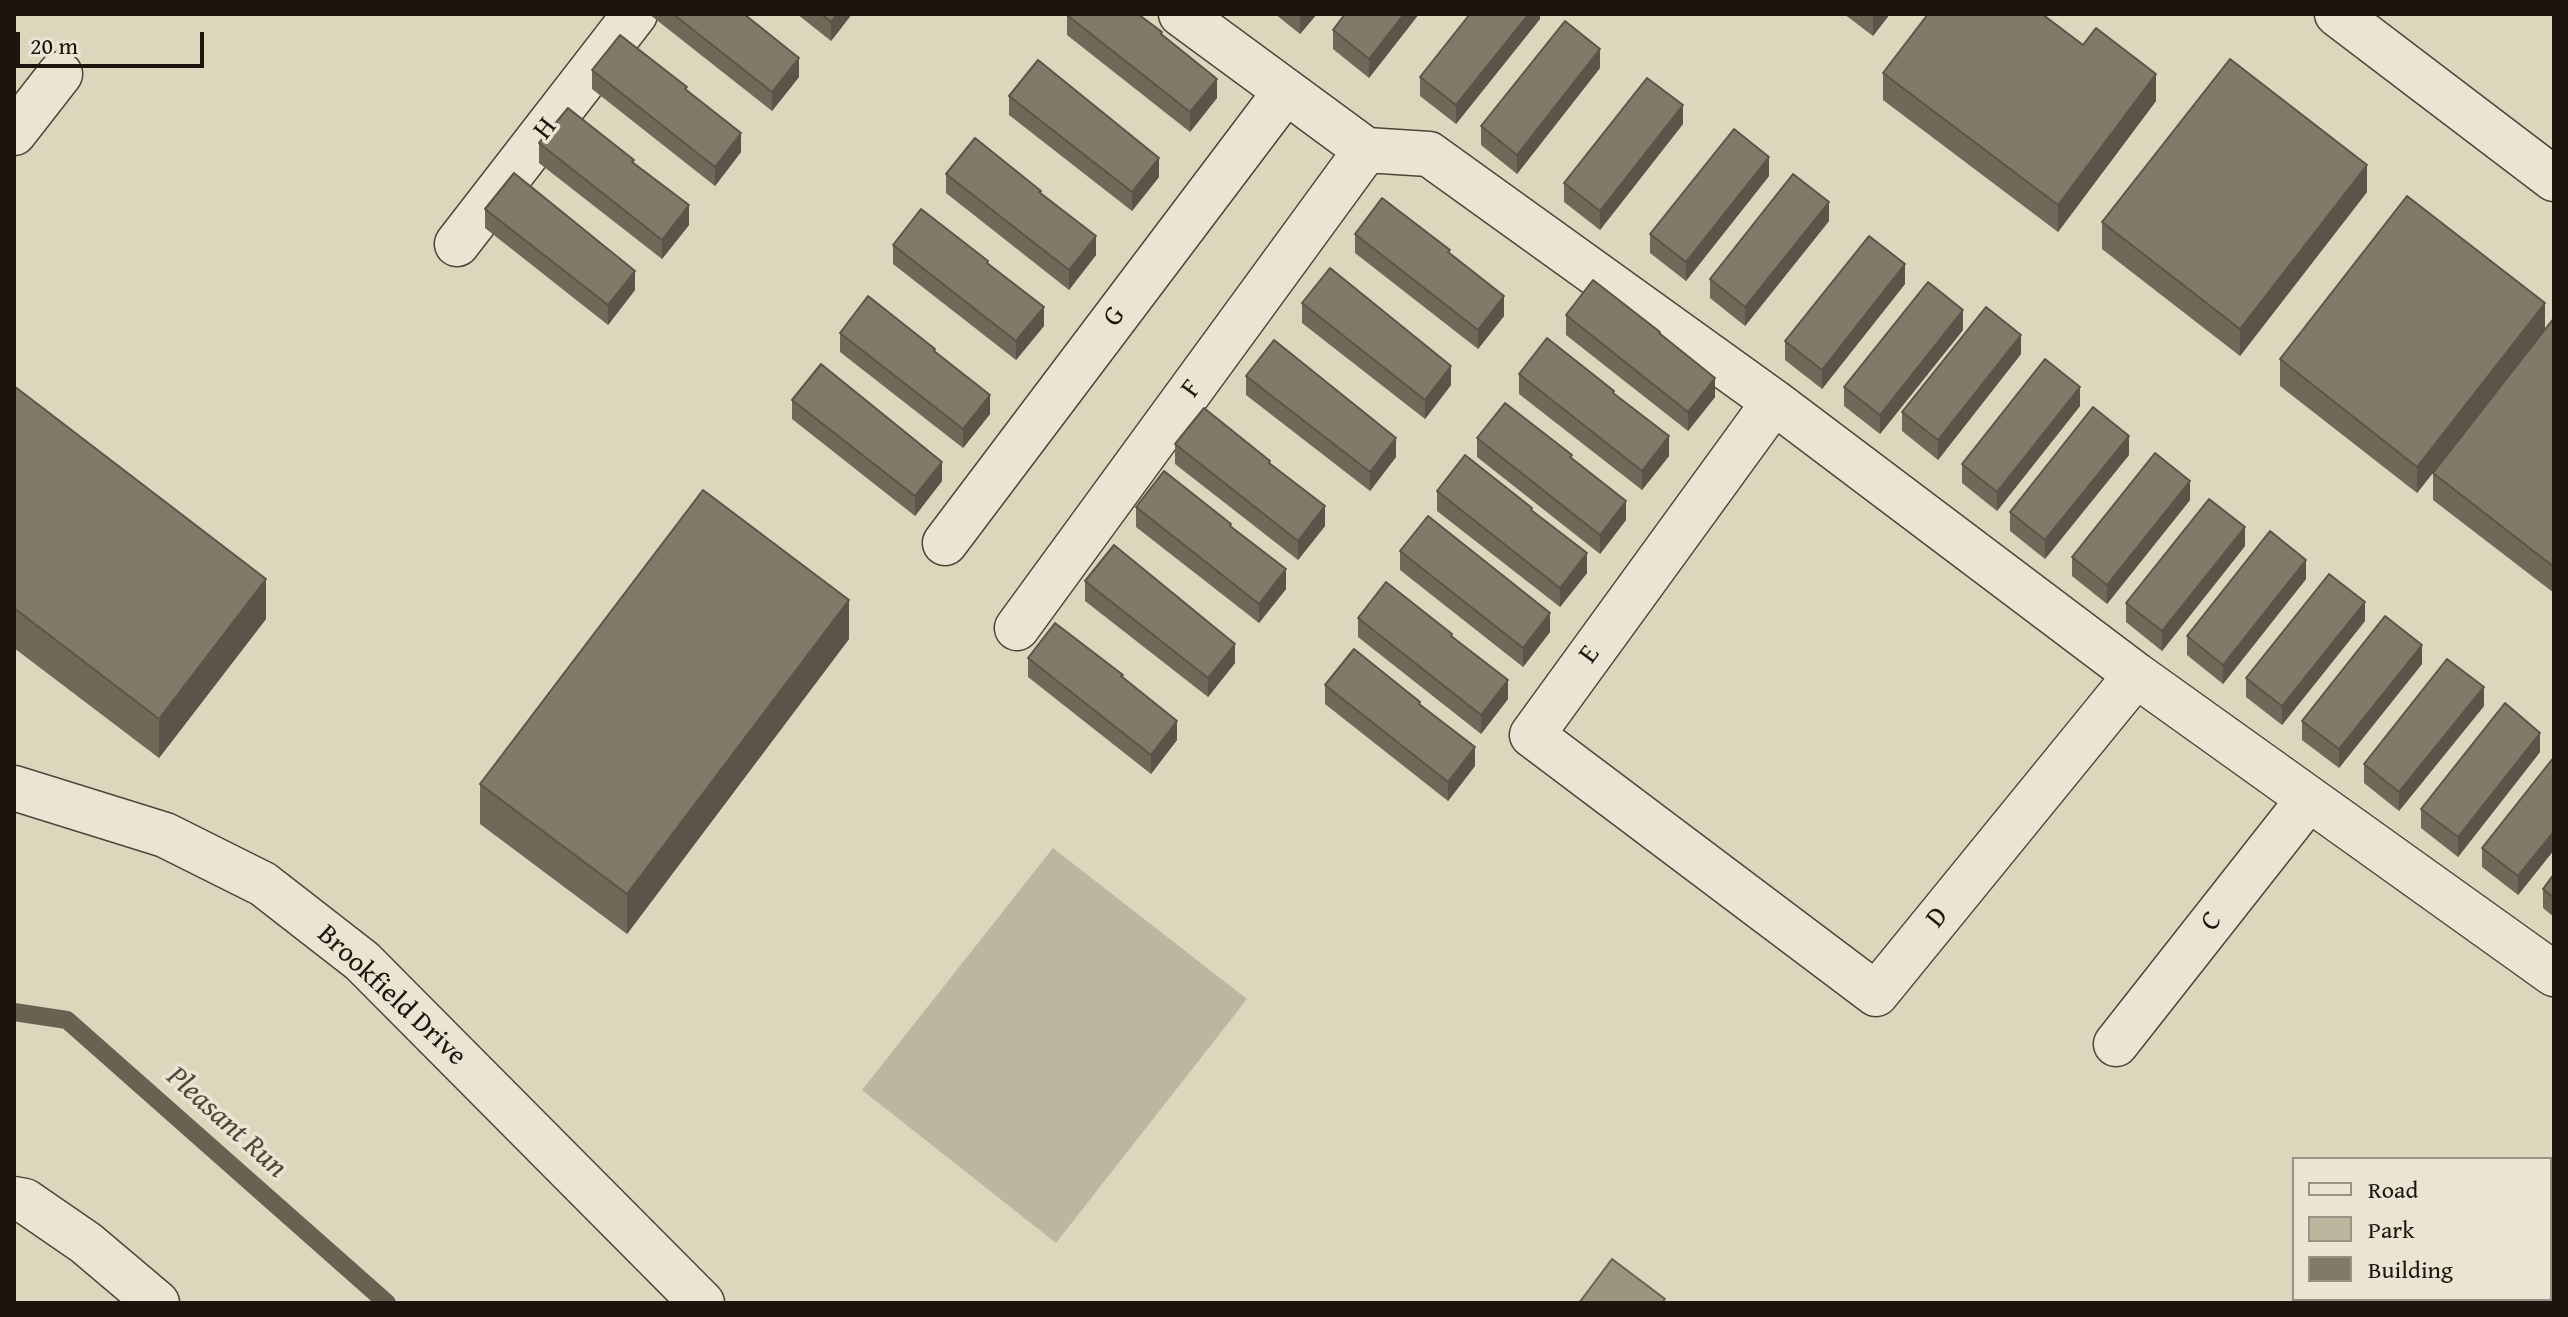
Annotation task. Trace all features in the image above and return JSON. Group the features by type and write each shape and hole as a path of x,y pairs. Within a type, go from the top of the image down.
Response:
{"street":[{"name":"H","path":"457,244 635,14"},
{"path":"1181,14 1366,150 1429,154 1774,402 2136,675 2554,974"},
{"path":"2337,14 2554,179"},
{"path":"14,133 60,74"},
{"name":"G","path":"945,543 1286,91"},
{"name":"F","path":"1017,628 1366,150"},
{"name":"E","path":"1704,864 1532,735 1774,402"},
{"name":"D","path":"1704,864 1876,994 2136,675"},
{"name":"Brookfield Drive","path":"14,788 165,835 263,884 362,961 702,1303"},
{"name":"C","path":"2116,1044 2308,800"},
{"path":"14,1199 25,1201 86,1243 157,1303"}],"green space":[{"path":"1053,848 1247,999 1056,1243 862,1090"}],"shaded area":[{"path":"1612,1259 1665,1299 1662,1303 1579,1303"}],"building":[{"path":"673,14 744,14 799,58 772,92"},
{"path":"821,14 837,14 831,22"},
{"path":"1068,14 1138,14 1217,79 1190,112"},
{"path":"1345,14 1404,14 1369,59 1333,30"},
{"path":"1470,14 1529,14 1456,105 1420,77"},
{"path":"1928,14 2042,14 2083,45 2096,28 2156,74 2058,205 1883,73"},
{"path":"1565,21 1600,49 1517,155 1481,126"},
{"path":"620,35 741,133 715,167 592,70"},
{"path":"2230,59 2367,165 2240,329 2102,222"},
{"path":"1038,60 1159,158 1132,192 1009,96"},
{"path":"1647,78 1683,105 1600,211 1564,183"},
{"path":"568,108 689,205 662,240 539,143"},
{"path":"1734,129 1769,157 1686,262 1650,234"},
{"path":"975,138 1096,236 1069,270 946,174"},
{"path":"514,173 635,271 608,305 485,209"},
{"path":"1793,174 1829,202 1745,307 1710,279"},
{"path":"2407,196 2545,303 2417,467 2280,359"},
{"path":"1382,198 1504,296 1478,330 1355,234"},
{"path":"921,209 1044,307 1016,341 893,245"},
{"path":"1869,236 1905,264 1822,370 1785,341"},
{"path":"1330,268 1451,366 1425,400 1302,303"},
{"path":"1593,280 1715,378 1688,412 1566,315"},
{"path":"1928,282 1963,310 1880,415 1844,387"},
{"path":"868,296 990,395 963,429 840,333"},
{"path":"1986,307 2021,335 1938,440 1902,412"},
{"path":"2554,318 2554,567 2433,473"},
{"path":"1547,338 1669,436 1642,471 1519,374"},
{"path":"1274,340 1396,438 1370,472 1246,376"},
{"path":"2045,359 2080,387 1997,492 1962,464"},
{"path":"821,364 942,462 915,496 792,400"},
{"path":"14,386 266,579 159,719 14,608"},
{"path":"1505,403 1626,501 1600,535 1477,438"},
{"path":"2093,407 2129,436 2045,540 2010,512"},
{"path":"1204,408 1325,506 1298,541 1175,444"},
{"path":"2155,453 2190,481 2107,585 2072,557"},
{"path":"1465,455 1587,553 1560,588 1437,491"},
{"path":"1164,471 1286,569 1259,604 1136,507"},
{"path":"703,490 849,600 627,894 480,784"},
{"path":"2209,499 2245,527 2162,631 2126,603"},
{"path":"1428,516 1550,613 1523,648 1400,551"},
{"path":"2270,531 2306,560 2223,665 2187,636"},
{"path":"1114,545 1235,644 1208,678 1085,581"},
{"path":"2329,574 2365,602 2282,706 2246,678"},
{"path":"1386,582 1508,680 1481,715 1358,618"},
{"path":"2385,616 2422,645 2339,749 2302,721"},
{"path":"1055,623 1177,721 1151,755 1028,658"},
{"path":"1354,649 1475,747 1448,782 1325,685"},
{"path":"2447,659 2484,687 2399,792 2364,764"},
{"path":"2505,703 2540,733 2458,837 2421,809"},
{"path":"2554,757 2554,831 2518,876 2482,848"},
{"path":"2554,874 2554,898 2543,889"}],"waterway":[{"name":"Pleasant Run","path":"14,1012 67,1020 387,1303"}]}
